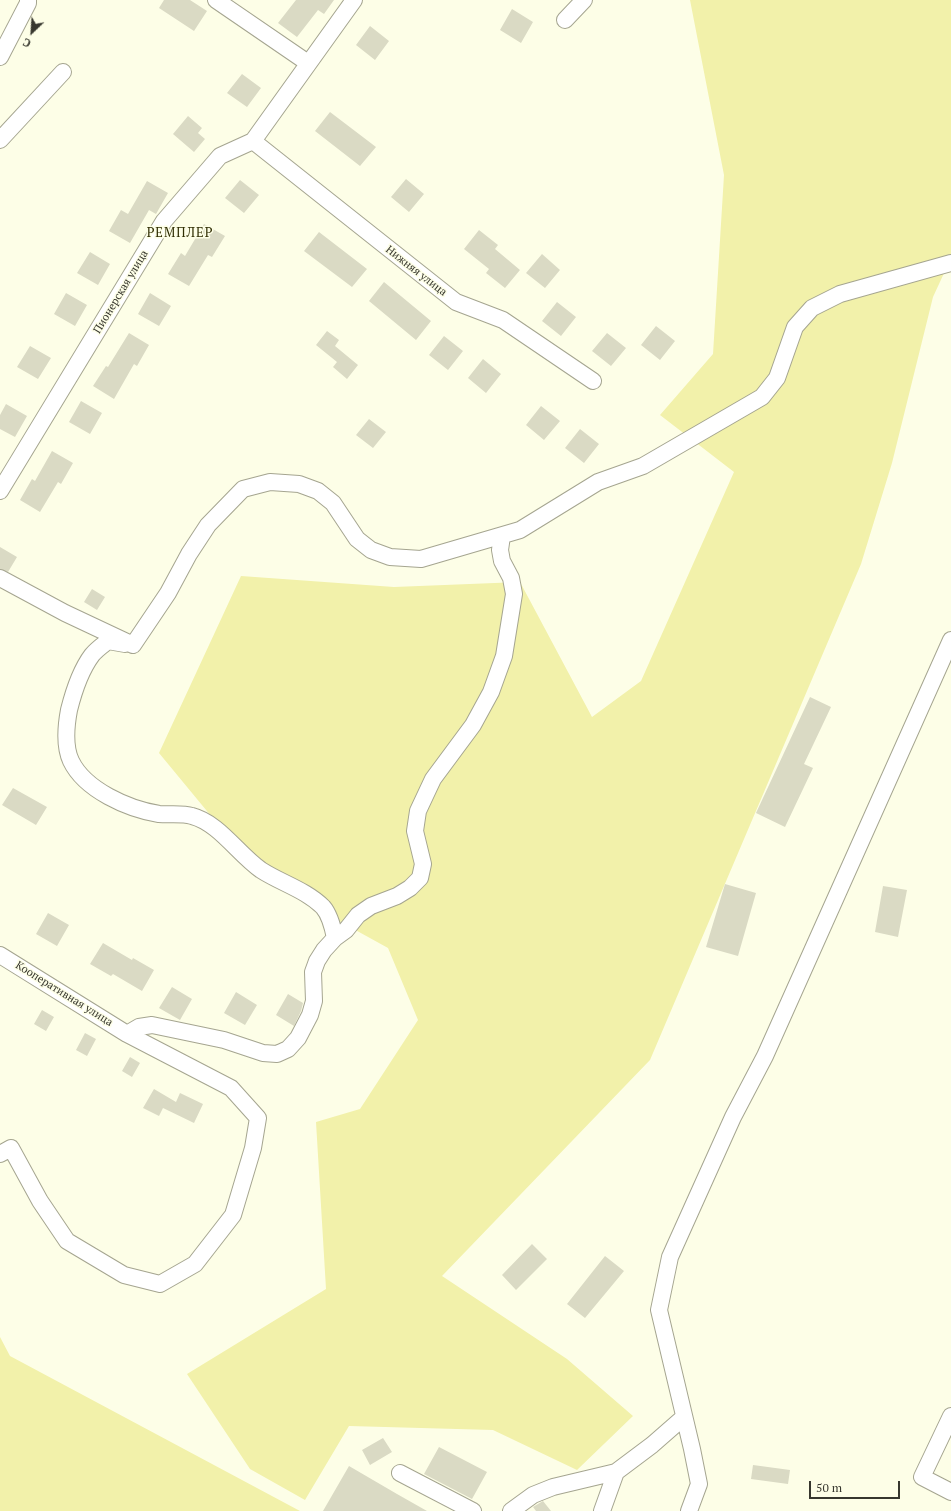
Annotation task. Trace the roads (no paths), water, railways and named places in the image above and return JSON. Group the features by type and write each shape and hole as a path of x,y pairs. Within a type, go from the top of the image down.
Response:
{"street":[{"path":"0,57 28,3 28,0"},
{"path":"216,0 308,63"},
{"path":"253,141 354,0"},
{"path":"565,20 584,0"},
{"path":"0,140 63,72"},
{"name":"Нижняя улица","path":"253,141 456,302 503,320 592,381"},
{"name":"Пионерская улица","path":"0,491 164,221 220,156 253,141"},
{"path":"133,645 168,593 189,554 208,525 243,489 270,482 299,484 318,491 333,503 357,539 371,550 390,557 420,559 502,536 520,530 598,482 643,466 762,397 777,378 794,327 812,308 840,294 951,263"},
{"path":"127,1034 139,1027 152,1025 224,1040 263,1053 277,1054 288,1049 298,1038 310,1015 314,1000 313,972 317,960 324,950 335,938 346,930 358,915 371,906 397,896 410,888 420,878 423,864 415,831 418,811 433,779 473,725 487,699 504,656 514,594 511,578 502,561 500,550 502,536"},
{"path":"0,578 65,613 133,645"},
{"path":"133,645 108,641 93,654 83,669 75,689 68,716 66,739 70,760 83,778 97,790 118,801 159,814 192,816 207,823 260,869 311,896 324,908 331,923 335,938"},
{"path":"689,1511 699,1484 660,1310 670,1257 732,1117 765,1056 950,646"},
{"name":"Кооперативная улица","path":"0,955 127,1034 231,1088 258,1118 253,1148 233,1215 195,1264 160,1284 124,1275 67,1241 40,1201 11,1148 0,1154"},
{"path":"951,1416 922,1477 951,1492"},
{"path":"511,1511 533,1494 553,1487 616,1472 652,1445 684,1417"},
{"path":"602,1511 616,1472"},
{"path":"400,1473 473,1511"}],"district":[{"name":"РЕМПЛЕР","path":"180,233"}]}
